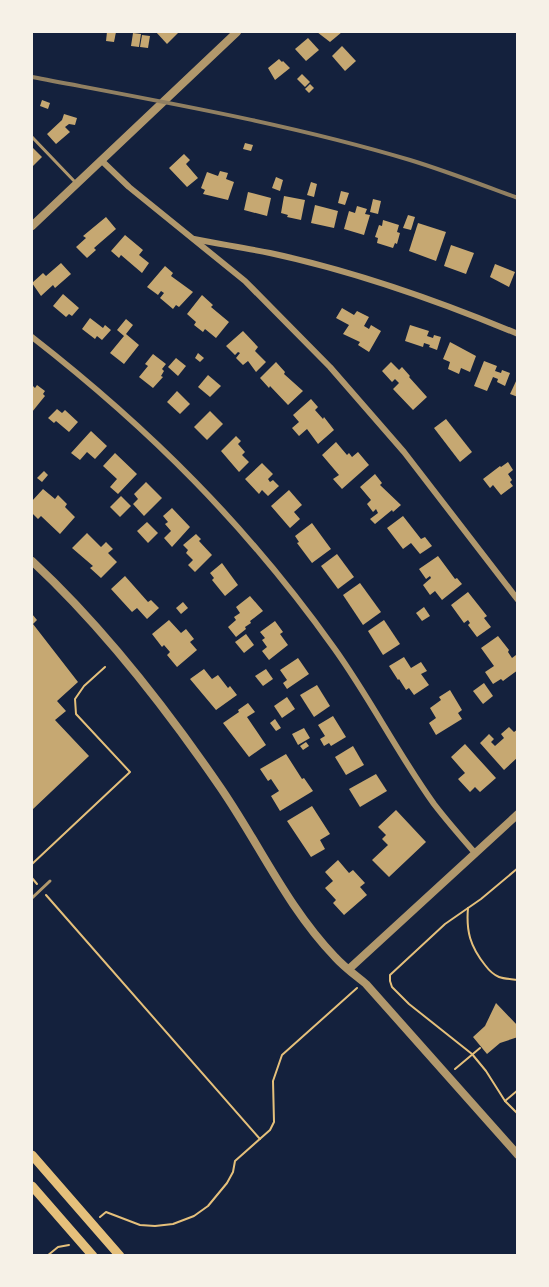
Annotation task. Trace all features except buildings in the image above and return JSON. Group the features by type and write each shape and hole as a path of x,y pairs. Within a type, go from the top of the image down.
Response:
{"main road":[{"path":"32,1155 120,1256"},
{"path":"32,1186 93,1256"}],"street":[{"path":"32,226 102,161 231,33"},
{"path":"102,161 129,187 194,239 271,306 356,396 404,452 518,600"},
{"path":"194,239 272,253 348,274 431,300 518,334"},
{"path":"32,337 136,423 198,483 251,541 336,650 435,805 475,853"},
{"path":"32,561 142,679 219,785 291,902 317,937 363,982 518,1155"},
{"path":"349,969 518,814"}],"lane":[{"path":"32,137 77,184"},
{"path":"32,898 50,881"}],"path":[{"path":"32,864 130,772 76,714 75,699 84,686 105,667"},
{"path":"518,868 446,924 390,975 392,987 409,1004 472,1054 486,1071 504,1101 518,1114"},
{"path":"32,878 260,1139"},
{"path":"468,908 469,939 476,954 488,969 499,977 518,980"},
{"path":"100,1218 106,1212 140,1225 173,1224 194,1216 216,1199 228,1183 235,1161 270,1130 274,1122 273,1081 282,1055 363,982"},
{"path":"448,1076 480,1048"},
{"path":"504,1101 518,1090"},
{"path":"47,1256 58,1247 66,1247 70,1244"}],"railway":[{"path":"32,77 316,135 410,160 518,198"}]}
